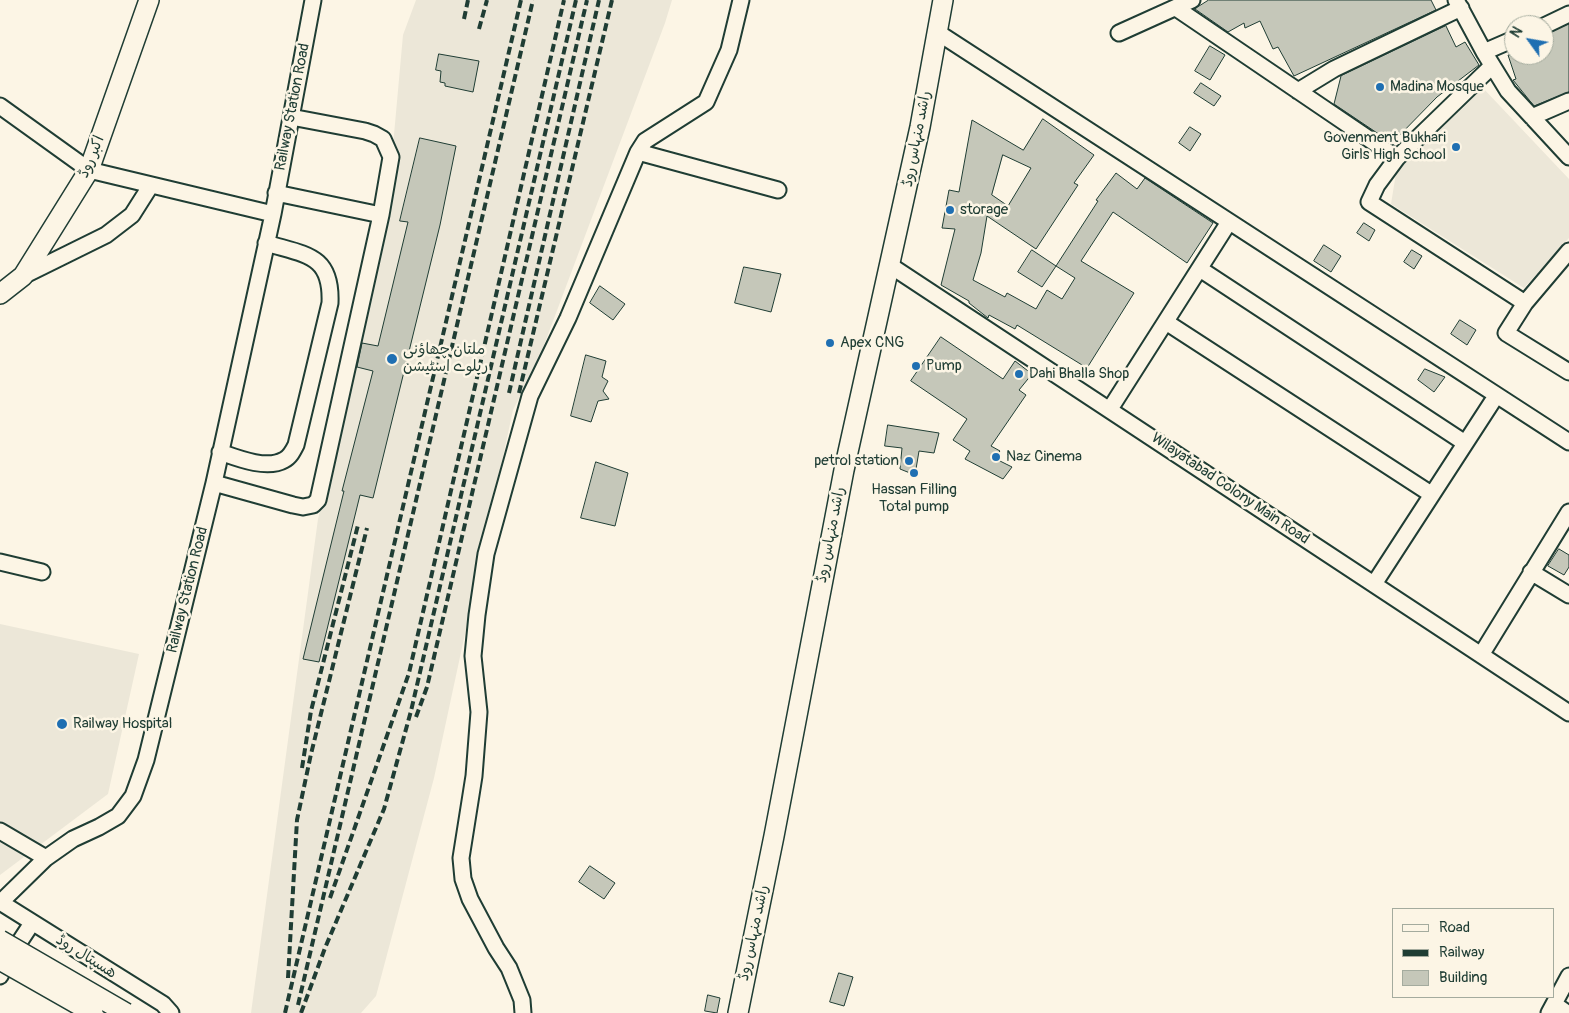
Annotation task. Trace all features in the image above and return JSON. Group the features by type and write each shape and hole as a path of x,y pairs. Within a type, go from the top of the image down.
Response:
{"main road":[{"name":"اکبر روڈ","path":"0,294 23,276 89,170 149,0"},
{"name":"راشد منہاس روڈ","path":"738,1013 844,470 920,127 943,0"},
{"path":"0,940 126,1013"},
{"path":"0,960 93,1013"}],"street":[{"name":"Railway Station Road","path":"0,902 46,858 73,839 118,816 133,796 146,760 214,483 273,214 313,0"},
{"path":"523,1013 522,1000 509,968 470,899 463,879 461,858 474,776 479,712 473,656 486,554 530,396 568,318 638,152 645,141 706,102 729,50 741,0"},
{"path":"1119,33 1192,0"},
{"path":"1298,90 1458,4 1508,91 1569,157"},
{"path":"1176,8 1398,158"},
{"path":"1554,21 1569,14"},
{"path":"937,32 1569,442"},
{"path":"1484,52 1504,43"},
{"path":"1492,66 1398,158 1377,185 1369,202 1525,303"},
{"path":"1532,117 1569,101"},
{"path":"0,106 89,170 273,214"},
{"path":"214,483 303,507 313,505 318,500 381,215 391,157 382,139 364,131 291,117"},
{"path":"638,152 778,190"},
{"path":"23,276 106,235 132,215 151,185"},
{"path":"276,192 381,215"},
{"path":"1110,410 1229,222"},
{"path":"220,452 252,462 272,464 283,461 291,455 296,445 330,304 331,287 319,261 310,256 266,243"},
{"path":"1569,251 1563,268 1525,303 1506,333 1569,372"},
{"name":"Wilayatabad Colony Main Road","path":"890,266 1569,713"},
{"path":"1200,269 1466,443"},
{"path":"1166,322 1431,494"},
{"path":"1374,584 1496,396"},
{"path":"1481,656 1569,512"},
{"path":"0,562 42,572"},
{"path":"1531,572 1569,595"},
{"path":"0,831 46,858"},
{"name":"ھسپتال روڈ","path":"0,902 163,1004 172,1013"},
{"path":"0,976 9,958 32,923"},
{"path":"1567,1013 1551,1008 1569,976"}],"shaded area":[{"path":"416,0 672,0 538,361 513,410 434,778 376,996 361,1013 251,1013 318,519 384,245 403,35"},
{"path":"1482,87 1569,179 1569,238 1524,288 1391,204 1397,167"},
{"name":"Railway Hospital","path":"0,624 139,654 108,794 0,875"}],"building":[{"path":"1209,0 1431,0 1436,10 1294,76 1278,47 1273,49 1260,21 1245,28 1244,23 1228,32 1195,9"},
{"path":"1569,24 1569,92 1534,106 1513,80 1516,79 1511,65 1554,65 1554,31"},
{"name":"Madina Mosque","path":"1446,26 1456,47 1465,42 1479,65 1437,97 1392,143 1334,104 1341,76"},
{"path":"1210,46 1225,55 1210,80 1195,71"},
{"path":"439,54 479,61 473,92 445,86 445,83 440,82 441,71 436,70"},
{"path":"1201,83 1221,96 1214,106 1194,93"},
{"path":"1043,119 1094,155 1074,183 1078,185 1036,249 987,216 981,253 973,280 1005,297 1007,293 1036,309 1047,290 1062,299 1075,278 1056,266 1098,201 1096,200 1116,173 1137,189 1145,178 1213,223 1187,263 1113,212 1081,261 1134,293 1087,368 1017,325 1015,329 989,315 988,318 969,301 941,285 955,229 942,228 949,190 959,192 972,120 1023,150","holes":["1003,155 1031,168 1008,206 992,195"]},
{"path":"1190,127 1201,134 1190,151 1179,143"},
{"path":"420,138 456,146 440,225 373,498 360,495 319,662 303,659 344,491 342,491 373,371 357,367 362,343 378,346 408,222 400,221"},
{"path":"1364,223 1375,230 1369,241 1357,233"},
{"path":"1324,245 1341,256 1331,272 1314,261"},
{"path":"1032,250 1056,266 1042,287 1018,272"},
{"path":"1412,250 1422,256 1414,269 1404,262"},
{"path":"744,267 781,274 771,312 735,303"},
{"path":"600,286 625,304 613,320 590,303"},
{"path":"1460,320 1476,330 1467,345 1451,334"},
{"path":"941,337 1003,379 1015,361 1032,374 1019,390 1026,395 991,446 1000,451 994,458 1012,467 1003,479 965,459 970,451 953,440 967,419 911,381"},
{"path":"586,355 606,361 602,377 608,381 603,391 609,399 598,401 591,422 571,416"},
{"path":"1425,369 1445,377 1434,392 1418,380"},
{"path":"888,425 939,433 934,453 919,451 915,475 900,469 902,448 885,446"},
{"path":"596,462 628,473 615,526 581,518"},
{"path":"1559,549 1569,555 1569,567 1564,575 1548,566"},
{"path":"590,866 615,883 604,899 579,882"},
{"path":"839,973 853,977 844,1006 830,1002"},
{"path":"708,995 720,998 717,1013 705,1011"}],"railway":[{"path":"464,19 468,0"},
{"path":"479,29 487,0"},
{"path":"285,1013 521,0"},
{"path":"298,1005 533,0"},
{"path":"330,898 409,673 564,0"},
{"path":"301,1013 325,948 384,809 411,711 576,0"},
{"path":"416,717 427,687 587,0"},
{"path":"509,393 599,0"},
{"path":"519,393 612,0"},
{"path":"302,768 311,711 358,525"},
{"path":"288,978 297,820 311,754 367,528"}],"place":[{"name":"Madina Mosque","path":"1380,87"},
{"name":"Govenment Bukhari Girls High School","path":"1456,147"},
{"name":"storage","path":"950,210"},
{"name":"Apex CNG","path":"830,343"},
{"name":"ملتان چھاؤنی ریلوے اسٹیشن","path":"392,359"},
{"name":"Pump","path":"916,366"},
{"name":"Dahi Bhalla Shop","path":"1019,374"},
{"name":"Naz Cinema","path":"996,457"},
{"name":"petrol station","path":"909,461"},
{"name":"Hassan Filling Total pump","path":"914,473"},
{"name":"Railway Hospital","path":"62,724"}]}
